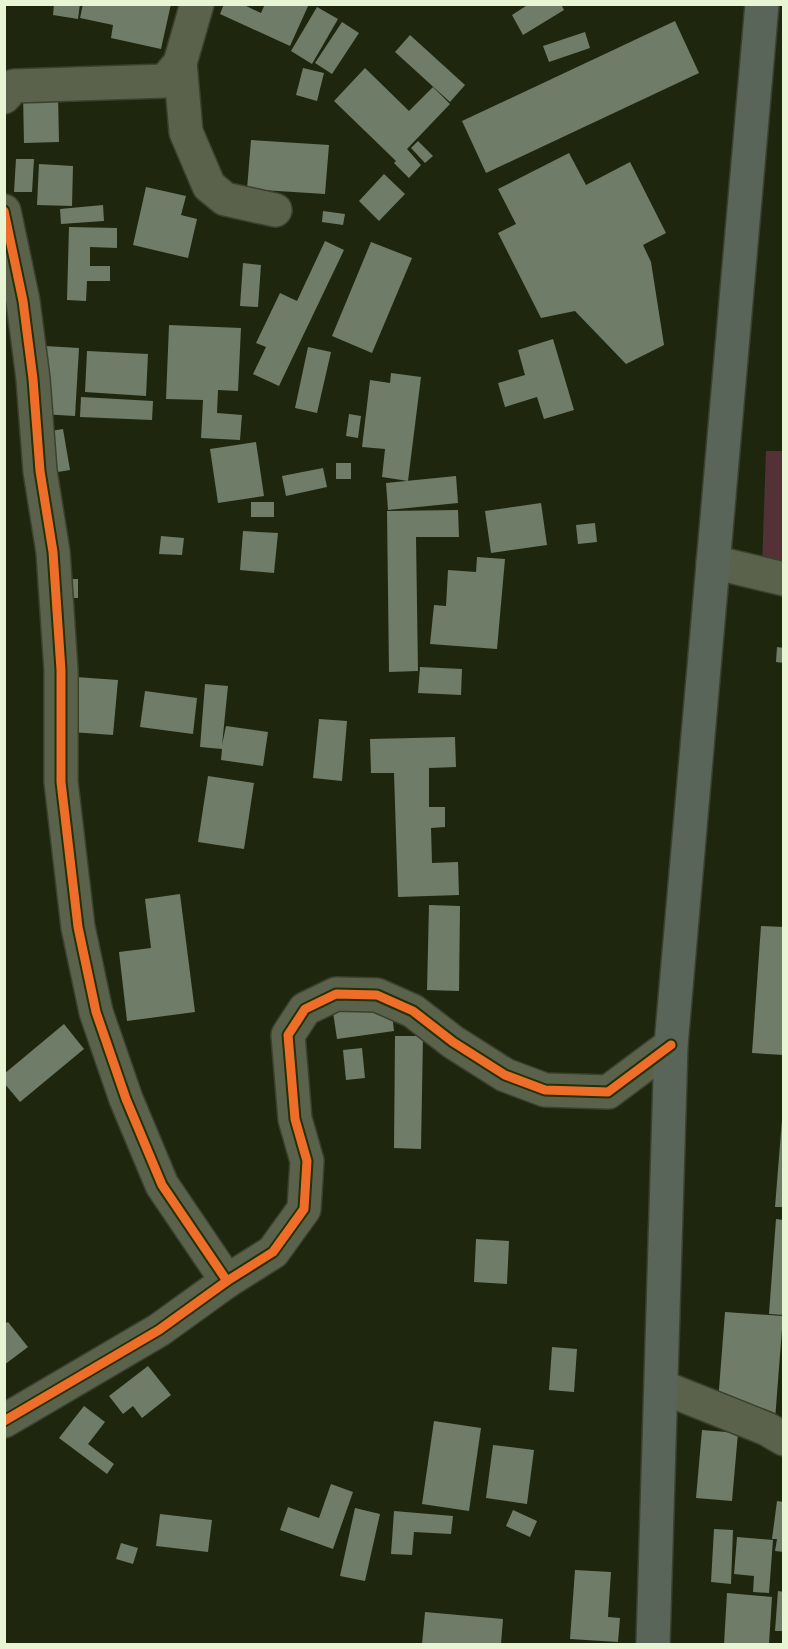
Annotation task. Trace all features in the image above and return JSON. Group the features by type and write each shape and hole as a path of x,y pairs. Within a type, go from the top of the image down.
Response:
{"main road":[{"path":"653,1644 671,1045 762,4"}],"street":[{"path":"197,4 180,63 186,132 209,186 225,199 275,210"},
{"path":"4,97 14,86 165,81 180,63"},
{"path":"4,211 23,301 33,379 40,471 53,552 61,670 61,782 78,927 96,1012 126,1100 162,1185 227,1281"},
{"path":"713,562 783,579"},
{"path":"4,1421 159,1330 227,1281 273,1252 304,1209 307,1161 295,1119 288,1035 304,1009 336,994 377,995 412,1011 453,1042 505,1075 545,1090 608,1092 671,1045"},
{"path":"662,1387 767,1429 783,1439"}],"shaded area":[{"path":"766,451 783,451 783,567 762,565"}],"building":[{"path":"54,4 80,4 78,19 53,15"},
{"path":"83,4 171,4 161,49 111,38 113,25 80,18"},
{"path":"224,4 242,4 261,13 265,4 309,4 290,46 220,14"},
{"path":"529,4 561,4 564,10 523,35 512,15"},
{"path":"317,7 338,19 312,64 291,51"},
{"path":"675,21 699,73 486,173 462,121"},
{"path":"342,22 359,33 332,74 315,63"},
{"path":"585,32 590,48 549,62 543,46"},
{"path":"410,35 465,85 450,102 395,52"},
{"path":"303,68 324,73 317,101 296,95"},
{"path":"365,68 409,111 433,87 450,104 407,149 421,165 409,178 394,163 396,161 334,101"},
{"path":"58,93 59,142 24,143 23,94"},
{"path":"251,140 329,145 325,194 247,189"},
{"path":"418,141 433,156 425,163 411,148"},
{"path":"569,153 586,185 630,162 666,233 643,245 651,262 664,345 626,364 575,311 541,318 498,233 516,224 498,189"},
{"path":"16,159 34,159 32,192 14,192"},
{"path":"39,164 73,166 72,206 37,205"},
{"path":"384,174 405,194 379,221 359,201"},
{"path":"146,187 186,196 181,215 197,219 188,258 133,245"},
{"path":"103,205 104,221 61,224 60,209"},
{"path":"323,211 345,214 343,225 322,222"},
{"path":"69,227 117,228 117,248 90,247 90,266 110,266 110,281 87,281 86,301 67,300"},
{"path":"325,241 344,250 279,386 253,374 266,347 256,343 280,293 297,301"},
{"path":"371,242 412,258 372,353 332,336"},
{"path":"243,263 261,265 258,307 240,306"},
{"path":"169,325 241,328 238,391 218,390 217,413 242,415 240,440 201,438 203,400 166,399"},
{"path":"553,339 574,410 544,419 537,397 505,407 498,383 525,375 518,350"},
{"path":"45,346 79,348 75,416 41,414"},
{"path":"308,347 331,352 317,413 295,408"},
{"path":"87,351 148,354 146,396 85,392"},
{"path":"391,373 421,377 408,481 382,477 385,449 362,447 370,380 390,383"},
{"path":"81,397 153,401 152,420 80,417"},
{"path":"349,414 361,416 358,438 346,436"},
{"path":"63,429 70,470 52,473 45,432"},
{"path":"256,442 264,496 218,503 210,449"},
{"path":"336,463 351,463 351,479 336,479"},
{"path":"323,468 327,487 286,496 282,476"},
{"path":"456,476 458,503 388,510 386,483"},
{"path":"251,502 274,502 274,517 251,517"},
{"path":"541,503 547,545 491,553 485,511"},
{"path":"458,510 459,537 416,537 418,671 389,672 387,511"},
{"path":"595,523 597,542 578,544 576,525"},
{"path":"243,531 278,533 274,573 240,570"},
{"path":"161,536 184,538 182,555 159,554"},
{"path":"477,557 505,559 497,649 430,644 434,605 446,606 448,570 476,572"},
{"path":"63,579 78,579 78,598 63,598"},
{"path":"777,647 784,648 784,663 776,662"},
{"path":"420,667 462,669 461,695 418,693"},
{"path":"76,677 118,680 113,735 71,732"},
{"path":"205,684 228,686 222,745 226,726 268,732 263,766 221,760 222,749 200,747"},
{"path":"145,691 197,698 193,734 140,727"},
{"path":"319,719 347,721 342,781 313,778"},
{"path":"455,737 456,767 429,768 429,807 445,807 445,827 431,828 432,863 458,862 459,895 398,897 394,773 371,773 370,739"},
{"path":"208,776 254,783 244,849 198,842"},
{"path":"180,894 195,1012 127,1021 119,952 151,948 145,899"},
{"path":"429,905 460,906 459,991 427,990"},
{"path":"761,926 784,927 784,1055 752,1053"},
{"path":"391,1004 394,1031 337,1039 333,1012"},
{"path":"64,1024 84,1049 20,1102 4,1083 4,1074"},
{"path":"395,1036 423,1036 421,1149 394,1148"},
{"path":"362,1048 365,1078 346,1080 343,1050"},
{"path":"782,1120 784,1120 784,1207 775,1207"},
{"path":"776,1219 784,1220 784,1315 769,1314"},
{"path":"476,1239 509,1241 507,1284 474,1282"},
{"path":"725,1312 783,1316 775,1420 717,1415"},
{"path":"8,1322 28,1347 4,1365 4,1324"},
{"path":"552,1347 577,1349 574,1392 549,1390"},
{"path":"148,1366 171,1395 142,1418 133,1406 123,1414 109,1396"},
{"path":"84,1406 105,1422 88,1444 114,1464 107,1474 59,1438"},
{"path":"434,1421 481,1428 469,1511 422,1504"},
{"path":"702,1430 738,1433 732,1501 696,1498"},
{"path":"493,1445 534,1450 527,1504 486,1498"},
{"path":"331,1484 353,1492 333,1549 280,1530 288,1507 319,1518"},
{"path":"777,1501 784,1502 784,1552 775,1551 777,1539 772,1539"},
{"path":"355,1508 380,1514 365,1581 340,1576"},
{"path":"513,1510 537,1521 530,1537 506,1526"},
{"path":"394,1511 453,1516 451,1534 414,1532 412,1555 391,1554"},
{"path":"160,1514 212,1520 208,1552 156,1546"},
{"path":"714,1529 733,1530 731,1584 711,1582"},
{"path":"737,1537 773,1540 769,1593 753,1592 754,1576 734,1574"},
{"path":"121,1543 138,1548 133,1564 116,1559"},
{"path":"575,1570 611,1572 608,1617 620,1618 618,1642 570,1639"},
{"path":"778,1591 784,1592 784,1631 775,1631"},
{"path":"727,1593 772,1597 769,1644 724,1644"},
{"path":"425,1612 503,1619 501,1644 422,1644"}],"cycle path":[{"path":"4,211 23,301 33,379 40,471 53,552 61,670 61,782 78,927 96,1012 126,1099 162,1185 227,1281"},
{"path":"4,1421 159,1330 227,1281 273,1252 304,1209 307,1161 295,1119 288,1035 305,1009 336,994 377,995 413,1011 453,1042 505,1075 545,1090 608,1092 671,1045"}]}
